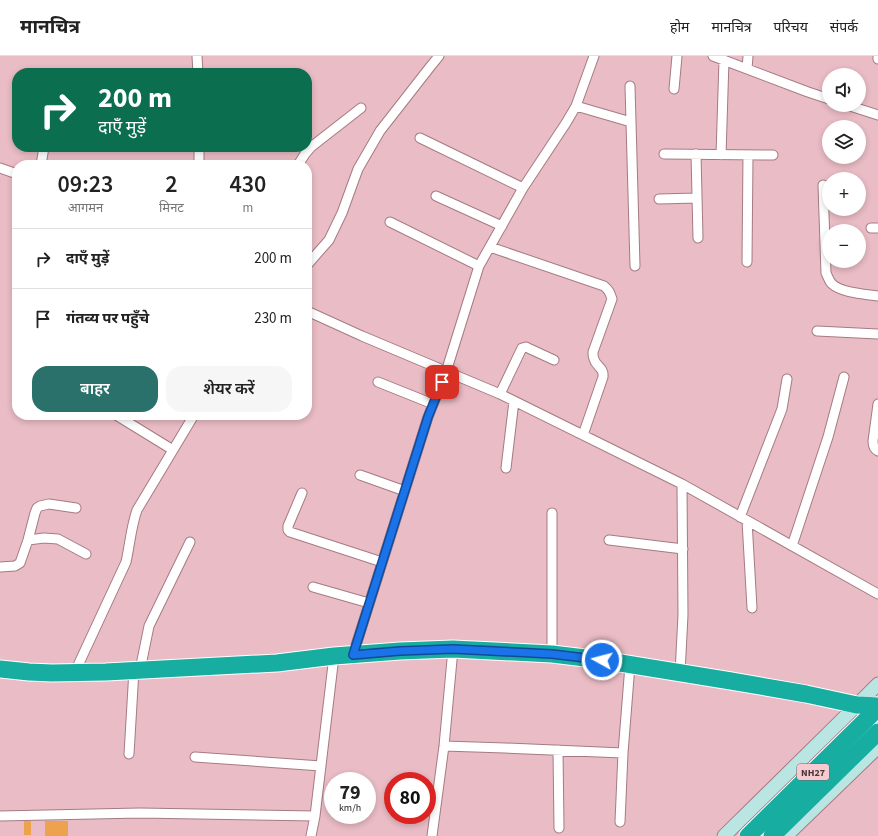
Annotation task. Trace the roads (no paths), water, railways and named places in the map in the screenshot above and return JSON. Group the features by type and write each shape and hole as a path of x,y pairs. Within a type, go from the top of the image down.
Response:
{"highway":[{"path":"4,669 29,672 74,674 277,663 334,656 453,649 552,654 680,673 806,694 857,705 878,707"},
{"name":"NH27","path":"748,836 878,707"},
{"name":"NH27","path":"772,836 878,732"}],"street":[{"path":"197,56 198,68"},
{"path":"312,259 329,240 342,213 358,170 380,131 439,56"},
{"path":"353,655 428,417 446,372 479,266 523,188 566,124 576,106 594,56"},
{"path":"674,89 677,56"},
{"path":"713,56 747,70 822,97"},
{"path":"747,70 748,56"},
{"path":"721,154 724,60"},
{"path":"630,86 635,266"},
{"path":"576,106 631,122"},
{"path":"312,146 361,108"},
{"path":"866,111 878,115"},
{"path":"420,138 523,188"},
{"path":"664,154 773,155"},
{"path":"696,154 698,238"},
{"path":"747,262 748,155"},
{"path":"0,168 12,172"},
{"path":"436,196 502,226"},
{"path":"659,198 697,198"},
{"path":"824,216 826,273 828,279 832,284 845,290 878,296"},
{"path":"390,222 479,266"},
{"path":"490,247 604,286 610,293 612,299 593,352 593,359 602,369 603,377 583,435"},
{"path":"312,313 500,394 682,484 878,594"},
{"path":"817,331 878,334"},
{"path":"500,394 522,348 526,347 554,360"},
{"path":"792,546 828,437 844,377"},
{"path":"752,608 744,519 782,409 786,379"},
{"path":"378,382 433,404"},
{"path":"506,468 514,401"},
{"path":"878,404 873,441 874,446 878,451"},
{"path":"124,420 168,447"},
{"path":"74,674 126,562 133,522 137,510 168,447 190,420"},
{"path":"360,475 405,490"},
{"path":"680,673 683,615 682,484"},
{"path":"302,493 288,526 288,530 290,532 382,562"},
{"path":"0,567 15,566 20,563 37,508 48,504 76,508"},
{"path":"552,513 552,654"},
{"path":"28,540 44,538 58,539 86,554"},
{"path":"609,540 683,549"},
{"path":"129,754 137,670 149,626 190,542"},
{"path":"313,587 369,603"},
{"path":"432,836 444,746 453,649"},
{"path":"311,836 315,816 334,656"},
{"path":"620,822 623,753 630,665"},
{"path":"724,836 878,684"},
{"path":"444,746 623,753"},
{"path":"786,836 878,747"},
{"path":"558,750 560,828"},
{"path":"195,757 321,766"},
{"path":"0,816 140,813 315,816"}]}
